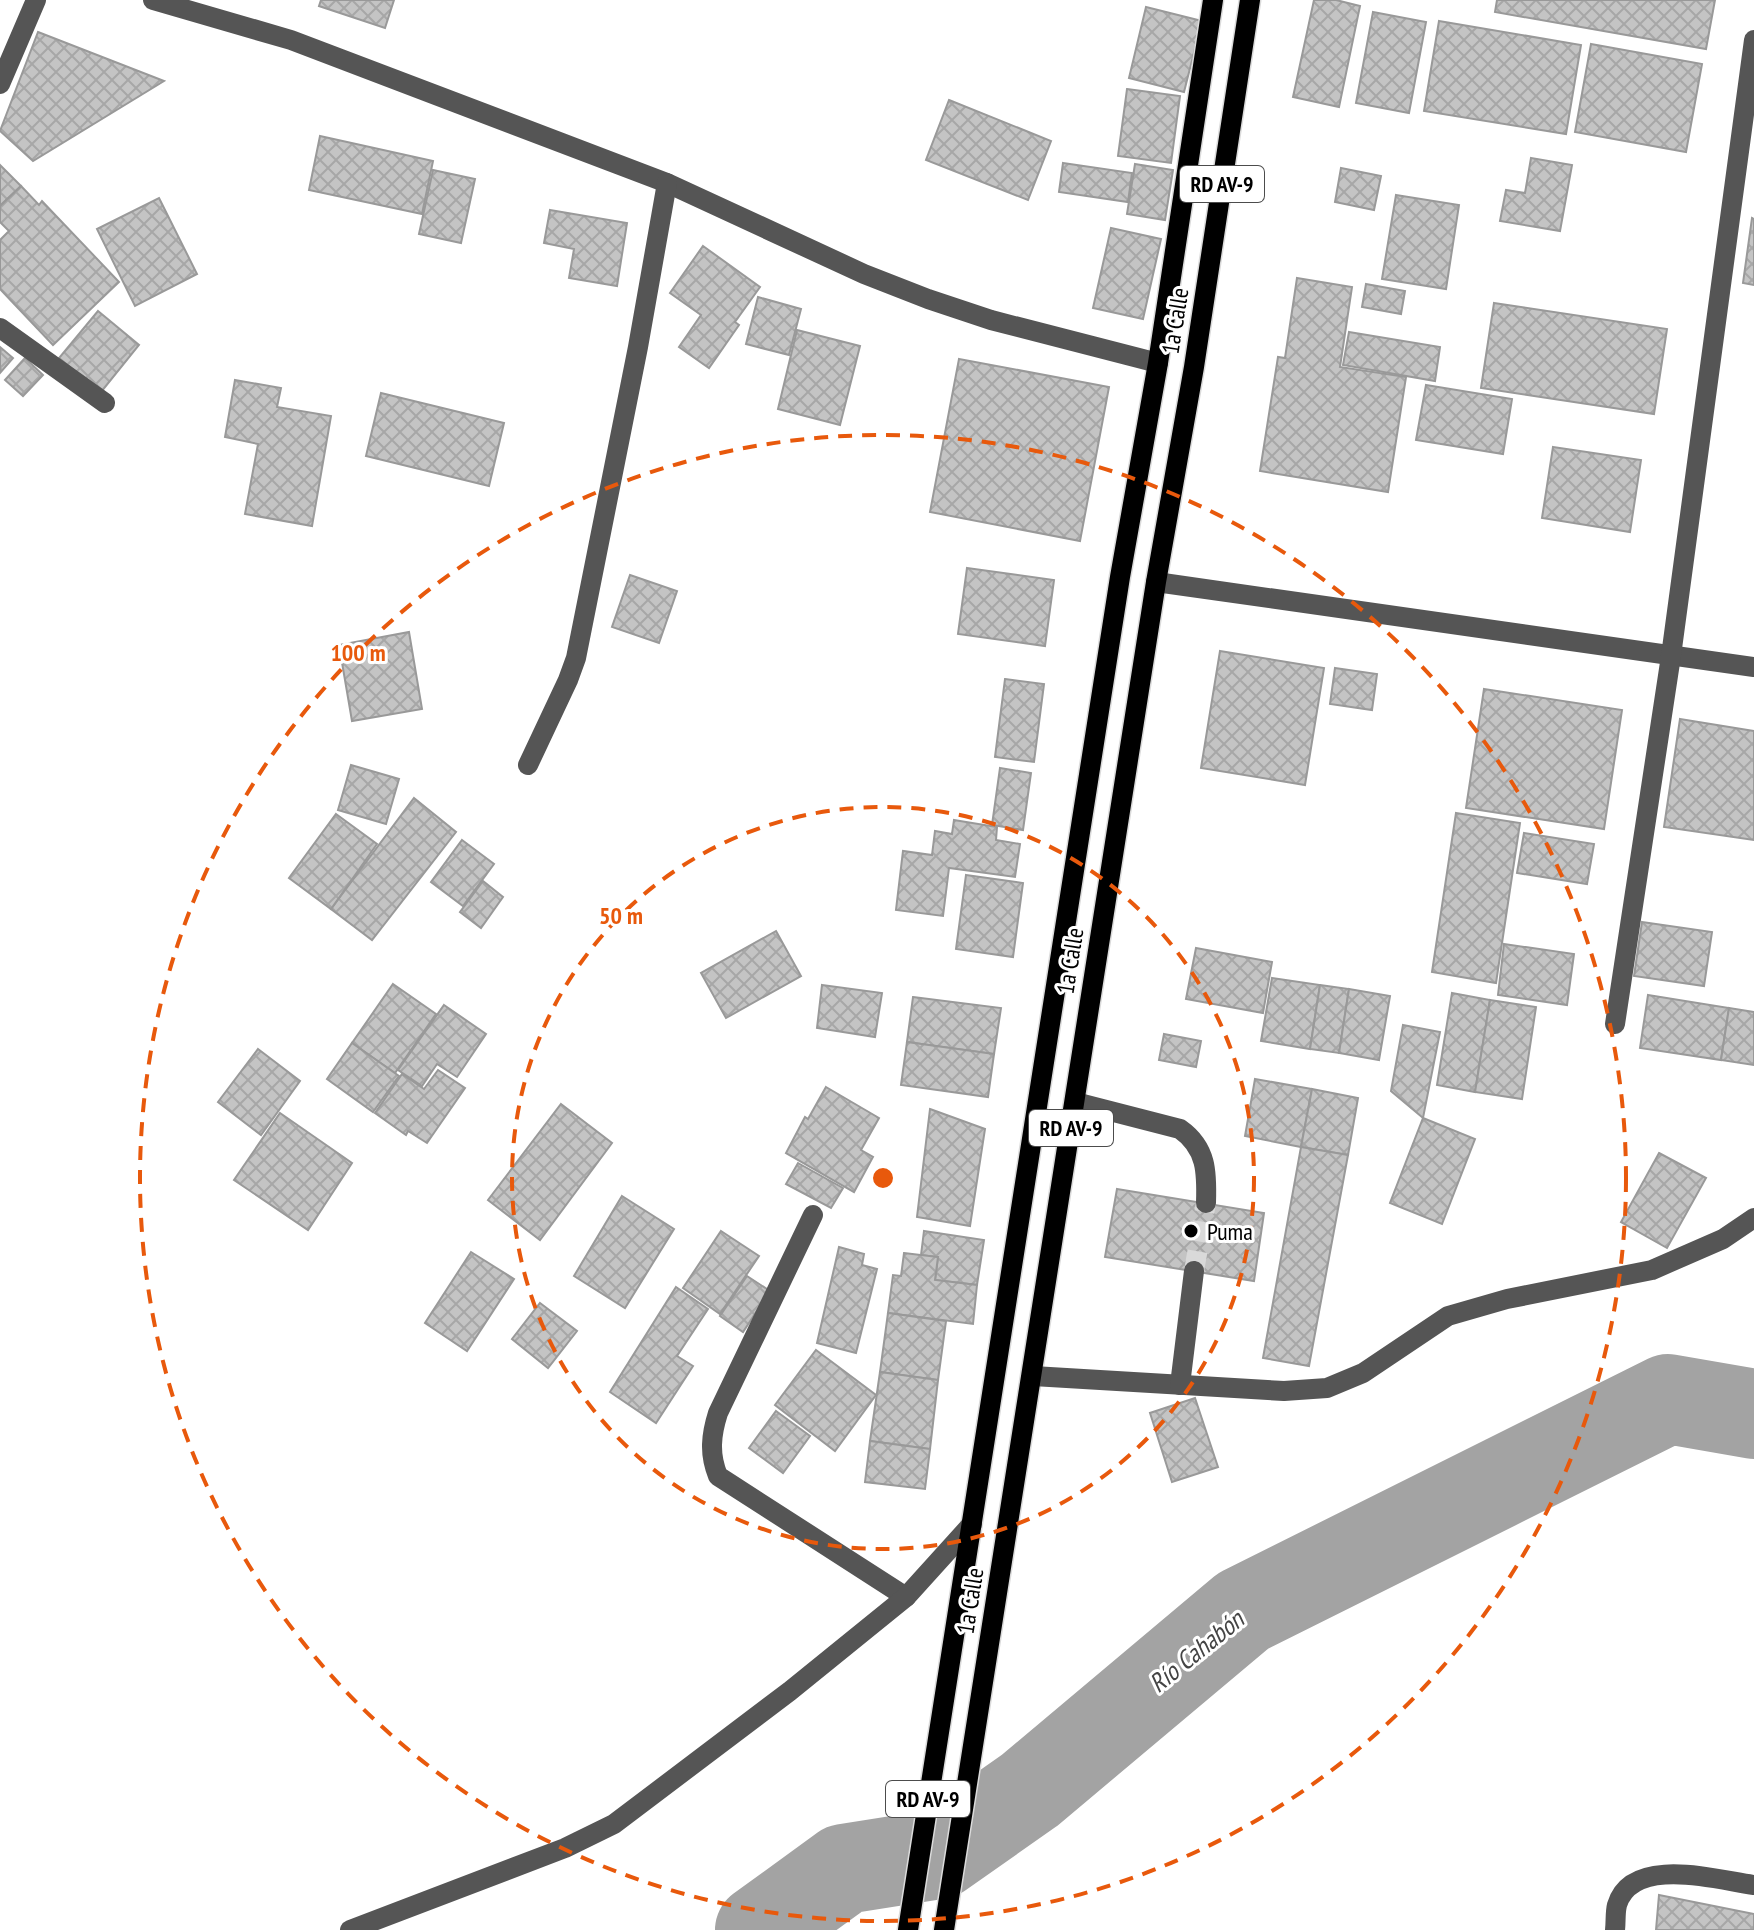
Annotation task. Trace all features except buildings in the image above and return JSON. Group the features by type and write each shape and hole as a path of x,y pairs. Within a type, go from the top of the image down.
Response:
{"main road":[{"name":"1a Calle","path":"908,1930 1213,0"},
{"name":"1a Calle","path":"944,1930 1250,0"}],"street":[{"path":"0,84 36,0"},
{"path":"153,0 291,40 667,183 864,274 928,299 991,320 1158,363"},
{"path":"1615,1024 1671,656 1754,40"},
{"path":"528,765 576,658 667,183"},
{"path":"0,328 105,403"},
{"path":"1156,582 1754,667"},
{"path":"1075,1102 1180,1129 1191,1137 1205,1162 1206,1203"},
{"path":"813,1215 718,1413 711,1445 712,1462 718,1476 906,1597"},
{"path":"1033,1376 1284,1391 1327,1388 1363,1373 1448,1316 1507,1299 1652,1270 1723,1239 1754,1218"},
{"path":"1180,1385 1194,1271"},
{"path":"350,1930 565,1848 614,1824 778,1700 906,1597 972,1524"},
{"path":"1615,1930 1617,1905 1622,1896 1633,1882 1652,1875 1677,1874 1754,1885"}],"waterway":[{"name":"Río Cahabón","path":"760,1930 844,1869 939,1854 1030,1790 1243,1611 1668,1399 1754,1414"}],"tunnel":[{"path":"1194,1271 1206,1203"}],"place":[{"name":"Puma","path":"1191,1231"}]}
